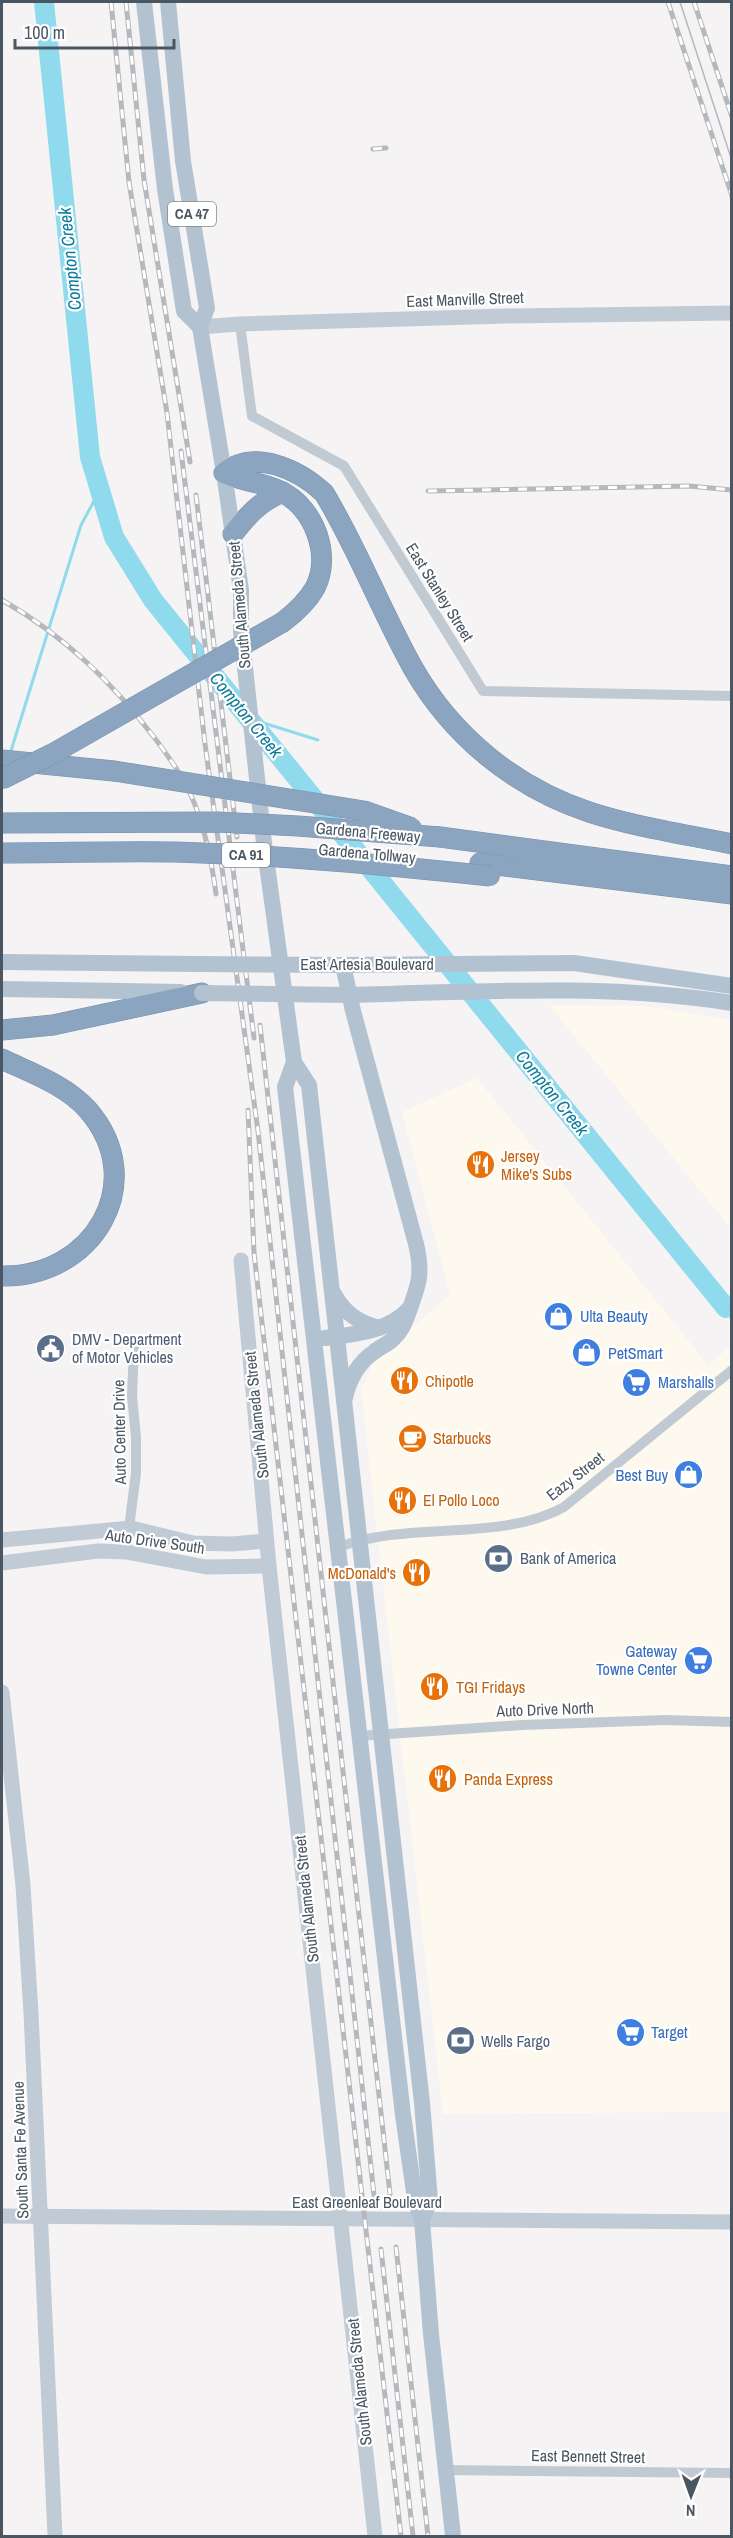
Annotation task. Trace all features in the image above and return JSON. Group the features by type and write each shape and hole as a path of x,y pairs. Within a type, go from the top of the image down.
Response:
{"highway":[{"path":"224,473 232,467 268,463 299,474 324,493 413,667 445,716 499,766 542,792 588,812 732,844"},
{"path":"2,779 52,754 283,622 299,610 316,586 322,553 311,519 300,505 283,492 224,473"},
{"path":"233,534 255,508 267,499 283,492"},
{"path":"2,760 114,771 364,812 440,837"},
{"name":"Gardena Freeway","path":"2,823 217,822 298,826 440,837 732,876"},
{"name":"Gardena Tollway","path":"2,842 143,840 272,845 732,894"},
{"name":"Gardena Freeway","path":"2,853 173,852 485,869 732,907"},
{"path":"595,858 616,872 732,886"},
{"path":"2,1030 53,1025 202,993"},
{"path":"2,1059 57,1086 84,1106 100,1127 107,1143 112,1158 113,1176 113,1192 108,1210 102,1223 84,1247 74,1256 47,1269 2,1276"}],"main road":[{"name":"South Alameda Street","path":"144,2 165,189 184,311 200,327"},
{"name":"South Alameda Street","path":"168,2 183,161 207,308 200,327 242,601 241,631 264,843 294,1062 309,1085 422,2103 430,2199 422,2220"},
{"name":"East Artesia Boulevard","path":"2,962 343,965 574,963 732,986"},
{"path":"343,965 419,1258 419,1286 402,1329 393,1340 372,1353 358,1368 348,1384 344,1405"},
{"path":"686,996 687,979"},
{"name":"East Artesia Boulevard","path":"2,989 202,993 351,1002 560,989 686,996 732,1003"},
{"name":"South Alameda Street","path":"294,1062 285,1087 403,2115 415,2199 422,2220 453,2536"},
{"path":"331,1287 340,1305 350,1316 362,1323 379,1328"},
{"path":"314,1340 379,1328 402,1317 410,1308"}],"street":[{"name":"East Manville Street","path":"200,327 506,316 732,313"},
{"name":"East Stanley Street","path":"240,324 252,416 344,466 483,691 732,696"},
{"name":"South Alameda Street","path":"241,1260 269,1566 375,2536"},
{"name":"Auto Center Drive","path":"126,1552 131,1528 136,1473 136,1437 132,1396 134,1347"},
{"name":"Eazy Street","path":"337,1548 358,1539 467,1529 526,1521 550,1514 564,1507 732,1370"},
{"name":"Auto Drive South","path":"2,1540 131,1528 193,1543 232,1544 267,1541"},
{"name":"Auto Drive South","path":"2,1563 98,1551 126,1552 206,1568 269,1566"},
{"name":"South Santa Fe Avenue","path":"2,1692 23,1885 37,2114 55,2536"},
{"name":"Auto Drive North","path":"359,1736 511,1725 666,1720 732,1722"},
{"name":"East Greenleaf Boulevard","path":"2,2216 732,2222"},
{"name":"East Bennett Street","path":"445,2470 732,2473"}],"shaded area":[{"path":"549,1005 644,1006 731,1020 731,1229"},
{"path":"477,1078 708,1365 731,1346 731,2112 443,2114 361,1391 374,1360 450,1295 402,1112"}],"waterway":[{"name":"Compton Creek","path":"44,2 90,457 114,537 153,600 726,1308"},
{"path":"10,754 81,525 100,490"},
{"path":"257,721 318,740"}],"tram line":[{"path":"680,2 732,161"}],"railway":[{"path":"111,2 129,182 167,413 205,744 258,1131 374,2195"},
{"path":"126,2 144,180 190,462"},
{"path":"668,2 732,196"},
{"path":"694,2 732,117"},
{"path":"373,149 386,148"},
{"path":"181,451 254,1038"},
{"path":"428,491 689,486 732,490"},
{"path":"196,495 237,837"},
{"path":"2,600 47,629 87,662 123,699 157,741 190,792 207,846 216,894"},
{"path":"260,1025 390,2194"},
{"path":"248,1110 254,1253 401,2536"},
{"path":"396,2247 428,2536"},
{"path":"381,2249 413,2536"}],"place":[{"name":"Jersey Mike's Subs","path":"480,1165"},
{"name":"Ulta Beauty","path":"559,1316"},
{"name":"DMV - Department of Motor Vehicles","path":"51,1348"},
{"name":"PetSmart","path":"587,1353"},
{"name":"Chipotle","path":"404,1381"},
{"name":"Marshalls","path":"637,1382"},
{"name":"Starbucks","path":"412,1438"},
{"name":"Best Buy","path":"689,1475"},
{"name":"El Pollo Loco","path":"402,1500"},
{"name":"Bank of America","path":"499,1558"},
{"name":"McDonald's","path":"417,1573"},
{"name":"Gateway Towne Center","path":"698,1660"},
{"name":"TGI Fridays","path":"435,1687"},
{"name":"Panda Express","path":"443,1779"},
{"name":"Target","path":"630,2032"},
{"name":"Wells Fargo","path":"460,2041"}]}
